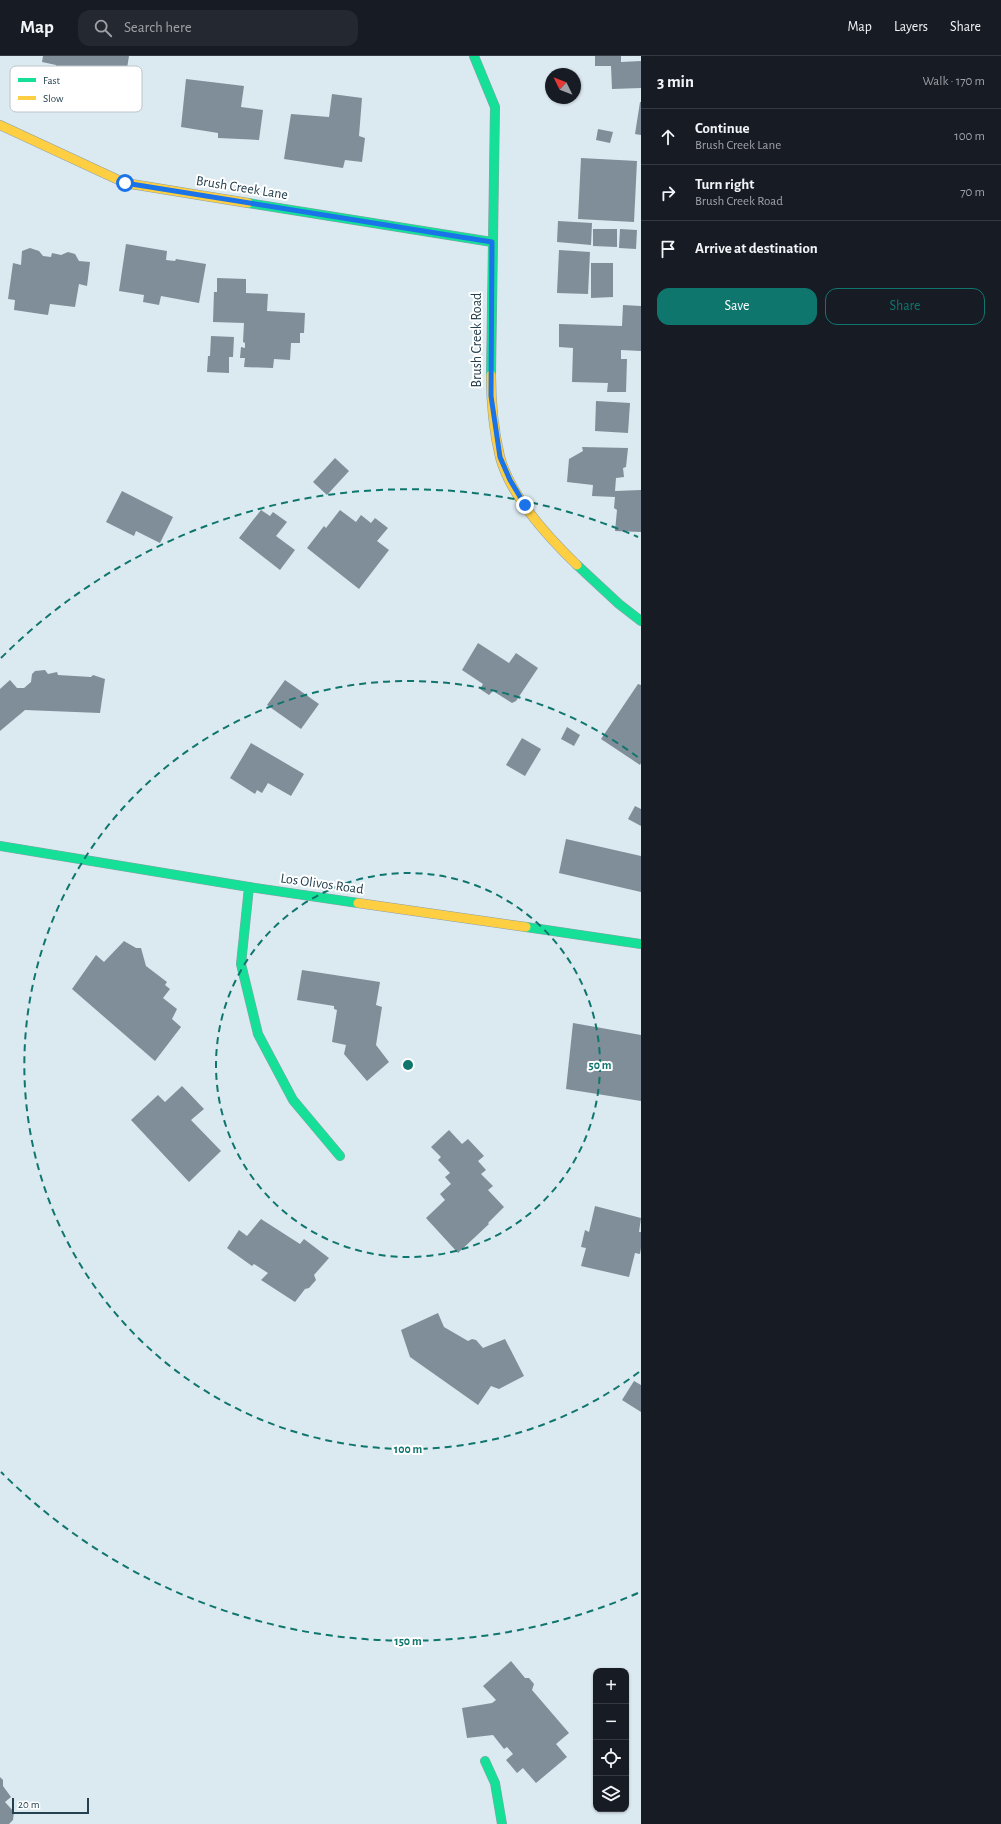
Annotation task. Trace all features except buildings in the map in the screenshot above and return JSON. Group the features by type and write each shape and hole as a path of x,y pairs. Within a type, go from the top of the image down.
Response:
{"street":[{"name":"Brush Creek Road","path":"474,56 496,107 492,242 491,396 500,457 510,480 525,505 552,540 619,604 641,621"},
{"name":"Brush Creek Lane","path":"0,125 125,183 492,242"},
{"name":"Los Olivos Road","path":"0,846 249,887 641,944"},
{"path":"249,887 241,964 258,1034 292,1100 340,1156"},
{"path":"485,1761 495,1783 502,1824"}],"traffic: fast":[{"path":"474,56 495,107 491,375"},
{"path":"248,203 492,242"},
{"path":"577,565 619,604 641,621"},
{"path":"0,846 249,887 358,903"},
{"path":"249,887 241,964 258,1034 293,1100 340,1156"},
{"path":"526,927 641,944"},
{"path":"485,1761 495,1783 502,1824"}],"traffic: slow":[{"path":"0,125 125,183 248,203"},
{"path":"491,375 492,405 495,427 500,457 505,471 521,501 543,529 577,565"},
{"path":"358,903 526,927"}],"route":[{"path":"125,183 492,242 491,396 500,457 510,480 525,505"}]}
